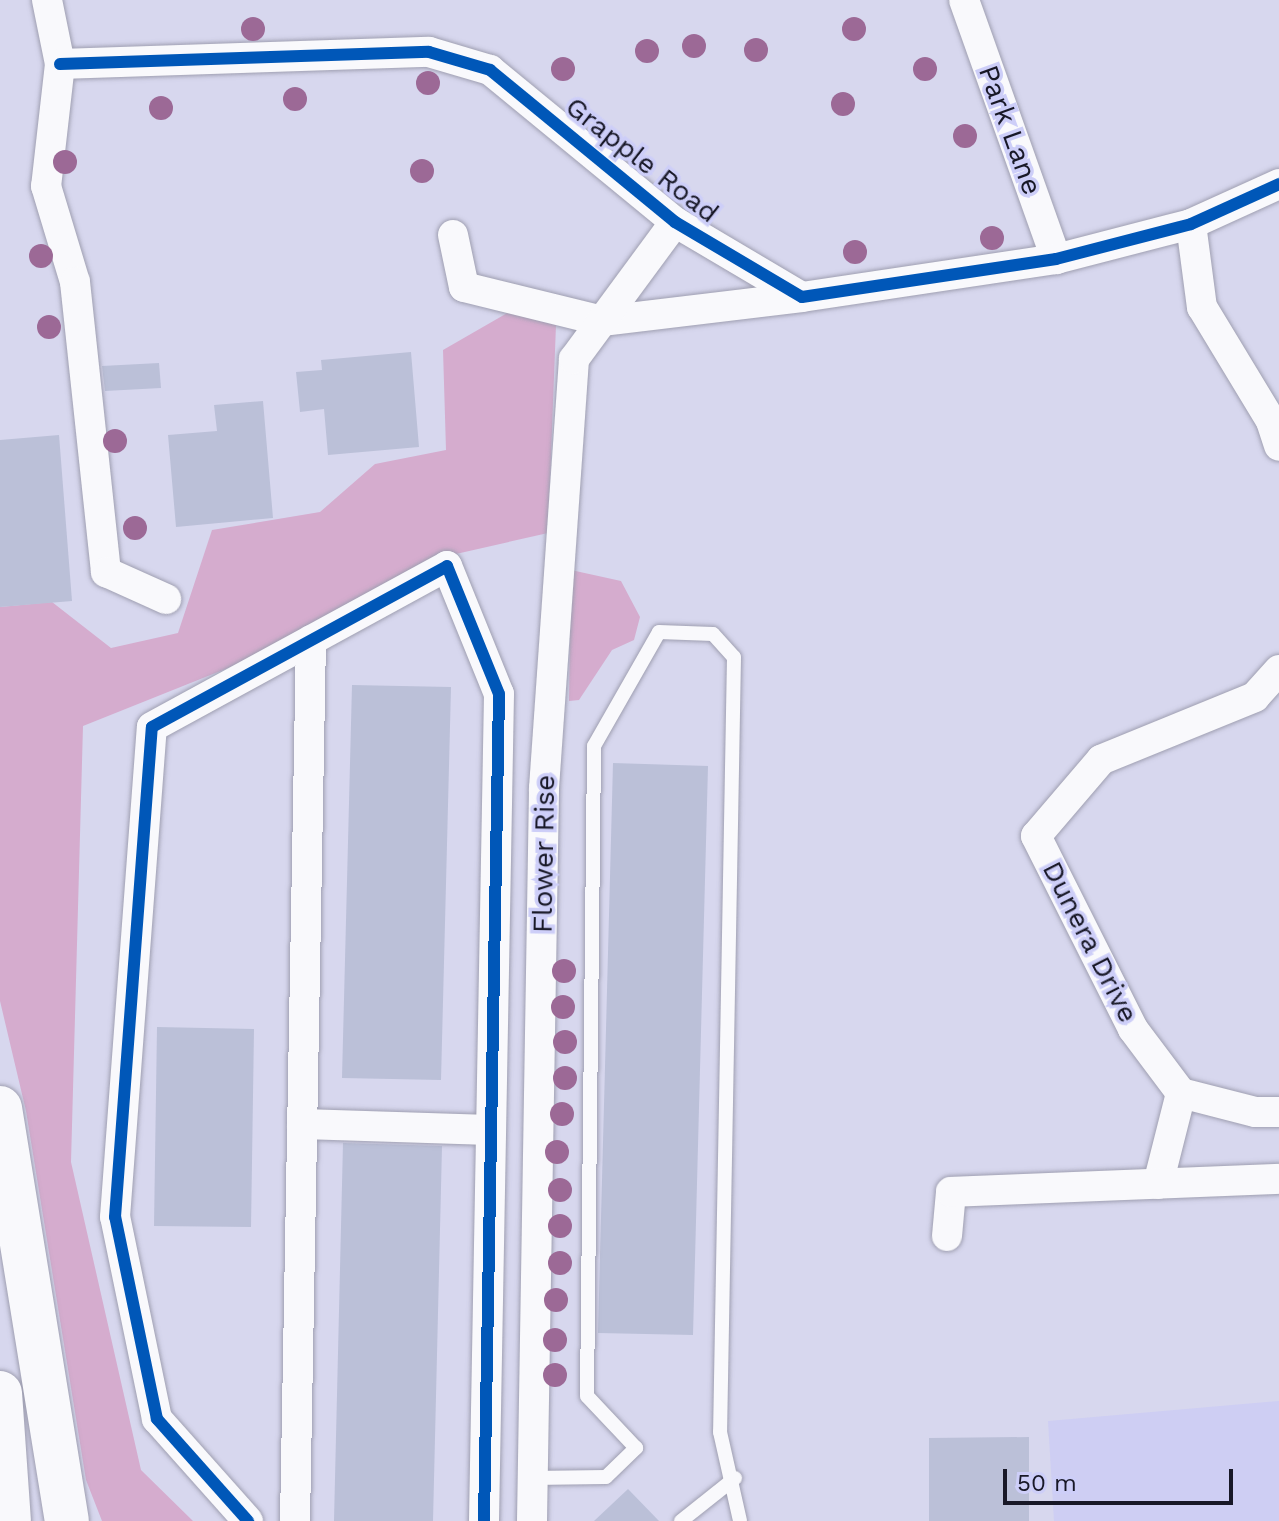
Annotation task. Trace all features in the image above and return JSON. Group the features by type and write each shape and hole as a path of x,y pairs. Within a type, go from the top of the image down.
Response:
{"highway":[{"path":"0,1108 67,1521"},
{"path":"0,1393 9,1521"}],"street":[{"path":"47,0 60,64 46,186 75,282 106,572 166,599"},
{"name":"Park Lane","path":"964,0 1056,259"},
{"name":"Grapple Road","path":"60,64 429,52 490,70 675,222 802,297"},
{"path":"453,235 464,287 602,321 802,297 1056,259 1191,224 1279,184"},
{"name":"Flower Rise","path":"532,1521 544,788 574,359 675,222"},
{"path":"1191,224 1202,307 1271,421 1279,446"},
{"path":"248,1521 157,1419 115,1217 152,727 447,566 499,694 484,1521"},
{"path":"295,1521 311,640"},
{"name":"Dunera Drive","path":"1181,1093 1133,1029 1036,836 1101,760 1255,697 1279,670"},
{"path":"1158,1184 1181,1093 1255,1112 1279,1112"},
{"path":"302,1124 491,1130"},
{"path":"947,1236 951,1192 1279,1179"}],"lane":[{"path":"532,1478 606,1477 636,1448 587,1396 594,746 659,632 713,634 734,657 720,1432 735,1478 740,1521"},
{"path":"681,1521 735,1478"}],"shaded area":[{"path":"509,312 556,325 548,533 425,561 248,660 83,726 71,1162 141,1470 193,1521 102,1521 86,1480 26,1111 0,1001 0,607 52,602 111,648 178,633 212,530 320,512 375,464 446,450 443,350"},
{"path":"571,570 621,581 640,617 634,640 612,650 579,700 569,701"},
{"path":"1279,1401 1279,1521 1054,1521 1048,1421"}],"building":[{"path":"411,352 419,447 328,455 324,409 300,412 296,372 322,370 321,360"},
{"path":"159,363 161,388 105,391 102,366"},
{"path":"263,401 273,518 176,527 168,435 217,431 214,405"},
{"path":"59,435 72,601 0,607 0,440"},
{"path":"352,685 451,687 441,1080 342,1078"},
{"path":"613,763 708,766 693,1335 598,1333"},
{"path":"157,1027 254,1029 251,1227 154,1226"},
{"path":"343,1143 442,1146 433,1521 334,1521"},
{"path":"1029,1437 1029,1521 929,1521 929,1438"},
{"path":"628,1489 659,1521 594,1521"}],"cycle path":[{"path":"60,64 429,52 490,70 675,222 802,297 1056,259 1191,224 1279,184"},
{"path":"248,1521 157,1419 115,1217 152,727 447,566 499,694 484,1521"}]}
